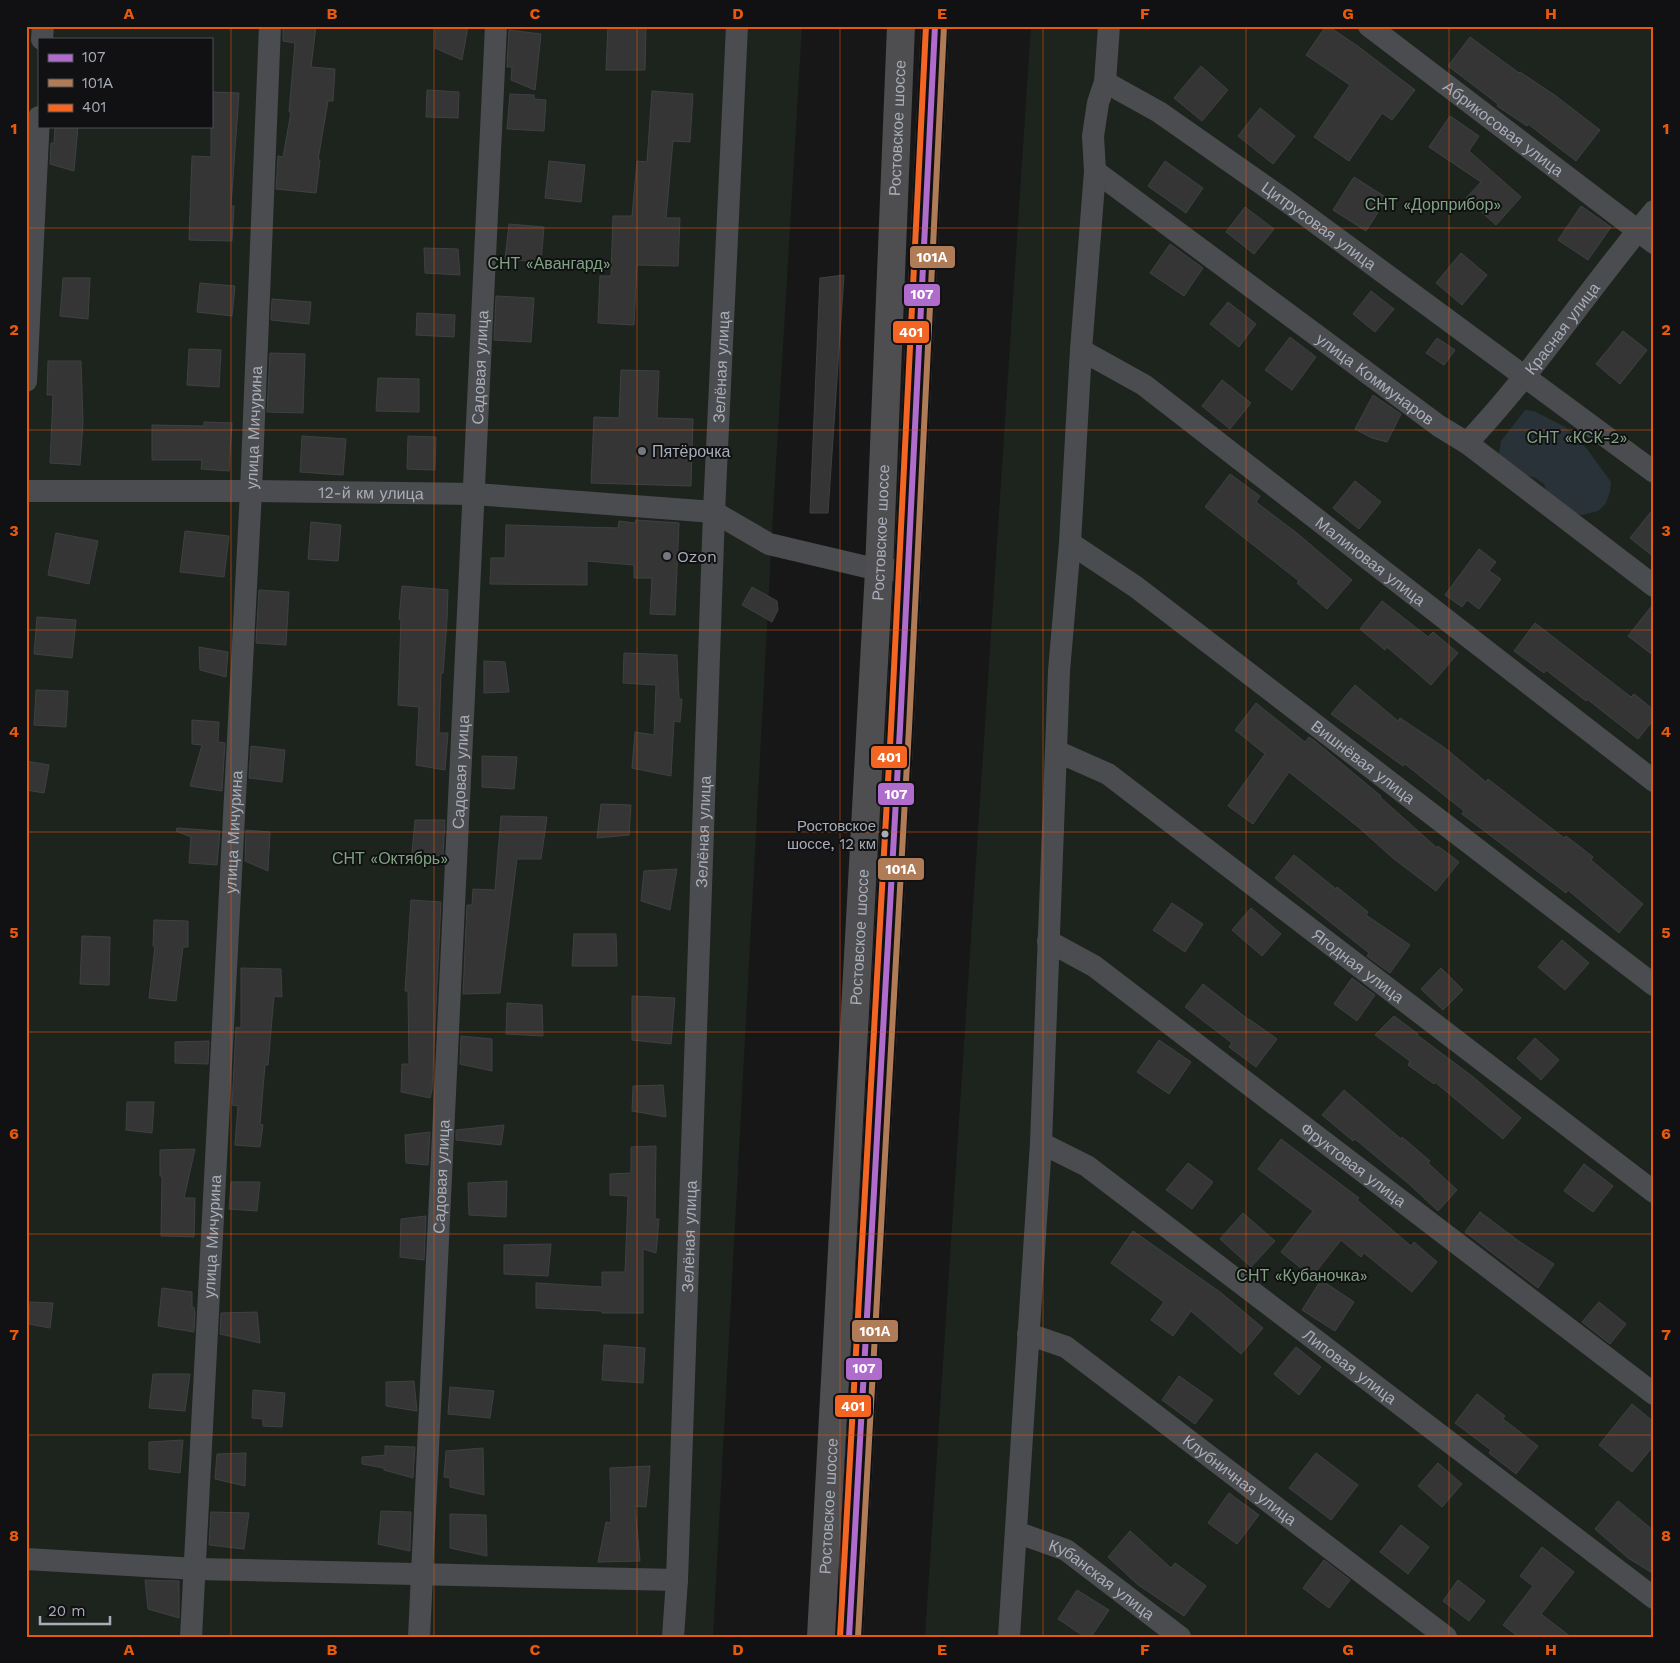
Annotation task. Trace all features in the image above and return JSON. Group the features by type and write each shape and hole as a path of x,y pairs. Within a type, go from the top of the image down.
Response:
{"highway":[{"name":"Ростовское шоссе","path":"821,1637 879,570 901,26"},
{"name":"Ростовское шоссе","path":"849,1637 935,26"}],"street":[{"name":"улица Мичурина","path":"191,1637 251,491 270,26"},
{"name":"Садовая улица","path":"419,1637 496,26"},
{"name":"Зелёная улица","path":"673,1637 677,1580 714,512 737,26"},
{"path":"1009,1637 1041,1143 1059,671 1070,543 1080,350 1095,171 1093,136 1098,102 1106,82 1109,26"},
{"name":"Абрикосовая улица","path":"1370,26 1646,237"},
{"name":"Цитрусовая улица","path":"1106,82 1159,112 1289,203 1654,472"},
{"path":"26,381 38,128"},
{"name":"улица Коммунаров","path":"1095,171 1439,426 1467,444 1654,586"},
{"name":"Красная улица","path":"1467,444 1646,237 1654,212"},
{"name":"Малиновая улица","path":"1080,350 1144,385 1654,781"},
{"name":"12-й км улица","path":"26,491 251,491 475,494 714,512"},
{"path":"714,512 769,544 879,570 907,570"},
{"name":"Вишнёвая улица","path":"1070,543 1136,587 1654,985"},
{"name":"Ягодная улица","path":"1056,751 1108,774 1654,1192"},
{"name":"Фруктовая улица","path":"1048,941 1094,966 1654,1394"},
{"name":"Липовая улица","path":"1041,1143 1087,1166 1654,1598"},
{"name":"Клубничная улица","path":"1028,1334 1066,1347 1446,1637"},
{"name":"Кубанская улица","path":"1016,1532 1066,1550 1180,1637"},
{"path":"26,1559 196,1569 677,1580"}],"green space":[{"name":"СНТ «Октябрь»","path":"26,26 802,26 773,514 713,1637 26,1637"},
{"name":"СНТ «Кубаночка»","path":"1031,26 1654,26 1654,1637 925,1637"}],"shaded area":[{"path":"1525,410 1534,411 1565,427 1587,449 1611,482 1606,503 1598,511 1582,515 1567,512 1548,497 1544,484 1535,478 1522,474 1507,463 1499,453 1501,441"}],"building":[{"path":"283,26 316,26 311,67 335,69 333,101 328,101 318,160 320,160 316,193 276,189 278,156 283,157 291,112 289,112 295,43 283,41"},
{"path":"436,26 468,26 462,60 435,48"},
{"path":"608,26 646,26 645,70 606,70"},
{"path":"1326,26 1359,47 1415,90 1392,120 1382,113 1349,161 1314,137 1350,85 1306,55"},
{"path":"509,30 541,34 535,90 511,80 512,67 507,67"},
{"path":"1470,37 1519,73 1556,96 1600,130 1576,161 1528,124 1527,126 1497,106 1498,104 1448,66"},
{"path":"1201,66 1228,90 1202,121 1174,98"},
{"path":"427,90 459,92 458,118 426,117"},
{"path":"652,91 693,94 690,142 673,141 666,218 680,218 678,266 637,265 634,325 598,323 600,276 611,276 613,216 632,216 637,161 647,162"},
{"path":"212,92 239,93 231,206 234,206 232,241 189,240 192,156 211,157"},
{"path":"510,94 534,95 534,99 546,100 544,131 507,129"},
{"path":"1260,108 1295,136 1273,164 1238,136"},
{"path":"1450,116 1479,136 1469,151 1521,197 1496,225 1466,198 1481,182 1429,147"},
{"path":"55,128 78,128 74,171 50,164 51,143 54,143"},
{"path":"549,161 585,165 581,202 545,198"},
{"path":"1165,161 1203,188 1186,213 1148,186"},
{"path":"1354,177 1387,198 1366,231 1333,210"},
{"path":"1581,206 1611,227 1588,260 1558,240"},
{"path":"1245,207 1274,229 1254,254 1226,232"},
{"path":"509,224 544,227 541,262 505,259"},
{"path":"1170,244 1203,268 1184,296 1150,273"},
{"path":"424,248 458,249 460,275 425,273"},
{"path":"1461,253 1487,275 1462,305 1436,283"},
{"path":"844,275 828,513 810,513 820,278"},
{"path":"63,278 90,278 88,319 60,316"},
{"path":"200,283 235,286 232,316 197,312"},
{"path":"1371,291 1394,309 1375,332 1353,314"},
{"path":"496,296 534,298 531,342 494,340"},
{"path":"272,299 311,302 309,324 271,320"},
{"path":"1228,302 1256,324 1239,347 1210,324"},
{"path":"417,313 455,315 454,337 416,335"},
{"path":"1623,331 1647,350 1620,384 1596,364"},
{"path":"1290,337 1316,357 1292,390 1265,370"},
{"path":"1437,338 1455,350 1444,365 1426,353"},
{"path":"189,349 221,350 219,387 187,385"},
{"path":"270,353 305,354 303,413 267,412"},
{"path":"48,361 81,361 83,423 80,465 50,463 53,395 47,395"},
{"name":"Пятёрочка","path":"621,370 659,371 657,418 693,419 691,486 591,483 594,417 619,418"},
{"path":"378,378 419,379 419,412 376,411"},
{"path":"1222,380 1251,403 1230,429 1202,406"},
{"path":"1373,395 1401,414 1387,442 1372,438 1355,429"},
{"path":"204,422 232,423 229,471 201,469 202,460 152,460 152,425 204,426"},
{"path":"302,436 346,439 343,475 300,472"},
{"path":"408,436 436,437 435,470 407,469"},
{"path":"1230,474 1260,496 1256,502 1298,534 1352,580 1327,609 1297,583 1299,581 1205,507"},
{"path":"1355,481 1381,502 1359,529 1333,508"},
{"path":"1654,508 1654,557 1630,538"},
{"path":"636,520 679,523 675,615 650,614 652,578 634,578 634,565 587,561 587,585 490,584 491,558 505,558 506,525 618,528 619,521 635,523"},
{"path":"311,522 341,525 338,561 308,559"},
{"path":"185,531 229,536 224,577 180,572"},
{"path":"56,533 98,541 89,584 48,575"},
{"path":"1479,549 1496,562 1489,571 1501,579 1479,609 1467,600 1462,607 1445,595"},
{"path":"402,586 448,590 443,673 441,673 439,733 448,733 445,770 416,765 419,707 398,705 401,620 399,619"},
{"path":"752,587 777,601 778,610 772,622 742,605"},
{"path":"259,590 289,592 286,645 256,643"},
{"path":"1382,601 1428,637 1433,632 1458,653 1431,685 1387,647 1385,650 1360,629"},
{"path":"1654,603 1654,656 1628,636"},
{"path":"37,617 76,620 72,658 34,654"},
{"path":"1535,623 1631,697 1634,694 1654,710 1654,719 1638,739 1587,699 1586,701 1546,670 1544,673 1514,651"},
{"path":"199,647 228,652 226,677 200,670"},
{"path":"624,653 677,655 679,699 682,699 680,722 674,721 671,776 632,768 635,732 654,735 656,685 623,683"},
{"path":"484,661 505,662 509,692 484,693"},
{"path":"1355,685 1398,721 1400,718 1445,748 1486,782 1488,779 1564,838 1566,836 1593,857 1591,860 1643,904 1619,933 1568,890 1566,893 1462,814 1464,811 1405,764 1403,766 1331,714"},
{"path":"36,690 68,691 66,727 34,725"},
{"path":"1256,703 1305,742 1309,737 1316,742 1381,796 1437,848 1438,846 1459,862 1436,891 1394,859 1357,826 1289,772 1253,824 1228,806 1265,754 1235,730"},
{"path":"192,720 219,722 218,742 225,743 222,791 190,786 202,745 192,744"},
{"path":"251,746 285,750 282,782 249,778"},
{"path":"482,756 517,757 514,789 482,787"},
{"path":"26,761 49,765 44,793 26,790"},
{"path":"601,804 631,805 629,835 597,838"},
{"path":"501,816 547,817 541,859 517,859 500,993 463,994 467,905 472,905 473,889 495,890"},
{"path":"415,820 445,820 443,856 412,853"},
{"path":"177,828 220,831 217,865 189,863 191,837 176,831"},
{"path":"246,830 270,832 268,871 245,861"},
{"path":"1294,855 1368,912 1366,915 1410,945 1390,973 1367,956 1369,953 1275,878"},
{"path":"677,869 670,910 641,901 644,871"},
{"path":"411,900 441,902 432,1090 430,1098 401,1092 402,1064 409,1064 408,991 405,991"},
{"path":"1172,903 1203,924 1185,952 1153,930"},
{"path":"1251,908 1281,934 1262,956 1232,930"},
{"path":"154,920 188,921 188,947 183,947 176,1001 149,998 155,946 153,946"},
{"path":"574,934 616,934 617,966 572,966"},
{"path":"82,936 110,937 109,985 80,984"},
{"path":"1562,940 1589,963 1565,990 1538,967"},
{"path":"241,968 281,969 282,997 274,996 268,1065 265,1065 260,1124 263,1125 260,1147 235,1145 238,1106 232,1105 236,1027 241,1028"},
{"path":"1441,968 1463,990 1443,1010 1421,989"},
{"path":"1352,978 1375,995 1357,1021 1334,1004"},
{"path":"1203,984 1277,1039 1256,1067 1229,1047 1232,1043 1185,1007"},
{"path":"632,996 675,998 671,1044 632,1040"},
{"path":"507,1003 542,1005 543,1036 506,1034"},
{"path":"1394,1016 1472,1076 1521,1118 1503,1139 1435,1082 1434,1084 1408,1065 1410,1061 1375,1035"},
{"path":"461,1036 492,1039 492,1071 460,1064"},
{"path":"1535,1038 1559,1060 1541,1080 1517,1058"},
{"path":"1159,1040 1191,1062 1169,1094 1137,1072"},
{"path":"209,1041 208,1064 175,1063 175,1042"},
{"path":"663,1085 666,1117 632,1111 633,1086"},
{"path":"1344,1090 1430,1161 1428,1163 1457,1190 1438,1211 1355,1139 1353,1141 1322,1115"},
{"path":"127,1102 154,1102 152,1133 126,1130"},
{"path":"504,1125 501,1145 456,1140 456,1130"},
{"path":"430,1132 428,1165 406,1163 405,1135"},
{"path":"1281,1139 1359,1198 1357,1200 1411,1246 1414,1242 1437,1262 1412,1292 1364,1253 1361,1257 1341,1240 1312,1277 1281,1252 1313,1211 1258,1169"},
{"path":"656,1146 655,1219 659,1219 656,1253 643,1249 643,1313 602,1313 602,1311 536,1308 536,1283 602,1287 602,1272 625,1272 628,1196 610,1195 610,1174 631,1173 631,1147"},
{"path":"195,1149 184,1198 195,1198 194,1237 161,1236 162,1176 160,1176 160,1150"},
{"path":"1188,1163 1213,1182 1192,1209 1166,1190"},
{"path":"1584,1164 1613,1186 1593,1212 1564,1191"},
{"path":"507,1181 506,1217 469,1215 468,1183"},
{"path":"231,1182 260,1182 257,1211 229,1209"},
{"path":"1480,1212 1520,1242 1554,1264 1538,1288 1465,1232"},
{"path":"1243,1213 1275,1241 1251,1267 1220,1239"},
{"path":"426,1216 424,1260 400,1257 401,1219"},
{"path":"1133,1231 1220,1292 1263,1328 1241,1354 1191,1311 1173,1336 1151,1320 1164,1302 1111,1263"},
{"path":"551,1244 548,1276 504,1274 504,1245"},
{"path":"1321,1280 1354,1302 1335,1331 1302,1310"},
{"path":"162,1288 192,1292 192,1307 194,1307 195,1313 194,1332 158,1326"},
{"path":"30,1302 53,1303 50,1328 29,1324"},
{"path":"1599,1302 1626,1324 1610,1344 1582,1322"},
{"path":"257,1312 260,1343 220,1334 221,1313"},
{"path":"604,1345 645,1348 643,1383 602,1380"},
{"path":"1296,1347 1321,1367 1299,1395 1274,1374"},
{"path":"153,1374 190,1374 185,1411 149,1408"},
{"path":"1179,1376 1213,1400 1195,1424 1162,1400"},
{"path":"414,1381 417,1411 386,1406 386,1382"},
{"path":"450,1387 494,1391 490,1418 448,1414"},
{"path":"253,1390 285,1393 282,1427 263,1426 263,1419 252,1418"},
{"path":"1477,1394 1505,1416 1503,1419 1538,1446 1516,1474 1489,1453 1491,1450 1455,1423"},
{"path":"1632,1404 1654,1422 1654,1445 1632,1472 1599,1445"},
{"path":"183,1440 180,1473 149,1469 149,1442"},
{"path":"385,1446 415,1447 413,1478 384,1470 384,1468 362,1464 362,1457 385,1455"},
{"path":"483,1448 484,1495 450,1487 450,1478 444,1477 446,1451"},
{"path":"246,1453 245,1486 215,1479 217,1454"},
{"path":"1316,1453 1358,1485 1331,1520 1289,1488"},
{"path":"1438,1463 1462,1484 1442,1507 1418,1486"},
{"path":"650,1466 646,1507 635,1506 640,1561 598,1562 606,1522 611,1523 610,1468"},
{"path":"1229,1493 1259,1515 1237,1544 1208,1523"},
{"path":"1618,1501 1654,1531 1654,1574 1628,1558 1595,1529"},
{"path":"381,1511 411,1512 410,1551 378,1544"},
{"path":"211,1512 249,1513 244,1549 209,1545"},
{"path":"450,1514 486,1515 487,1556 450,1548"},
{"path":"1401,1525 1429,1547 1408,1574 1380,1552"},
{"path":"1130,1531 1171,1568 1175,1563 1206,1586 1184,1616 1137,1584 1108,1557"},
{"path":"1542,1547 1574,1572 1541,1614 1571,1637 1519,1637 1503,1625 1533,1586 1520,1576"},
{"path":"1324,1560 1350,1580 1329,1608 1303,1588"},
{"path":"145,1580 179,1581 179,1618 148,1609"},
{"path":"1458,1580 1485,1601 1469,1621 1443,1601"},
{"path":"1077,1590 1109,1610 1091,1637 1085,1637 1058,1619"}],"transit line":[{"name":"401","path":"840,1637 891,728 926,26"},
{"name":"107","path":"849,1637 900,728 935,26"},
{"name":"101А","path":"858,1637 909,728 944,26"}],"place":[{"name":"Пятёрочка","path":"642,451"},
{"name":"Ozon","path":"667,556"},
{"name":"Ростовское шоссе, 12 км","path":"885,834"}],"park label":[{"name":"СНТ «Дорприбор»","path":"1433,204"},
{"name":"СНТ «Авангард»","path":"549,263"},
{"name":"СНТ «КСК-2»","path":"1577,437"}]}
